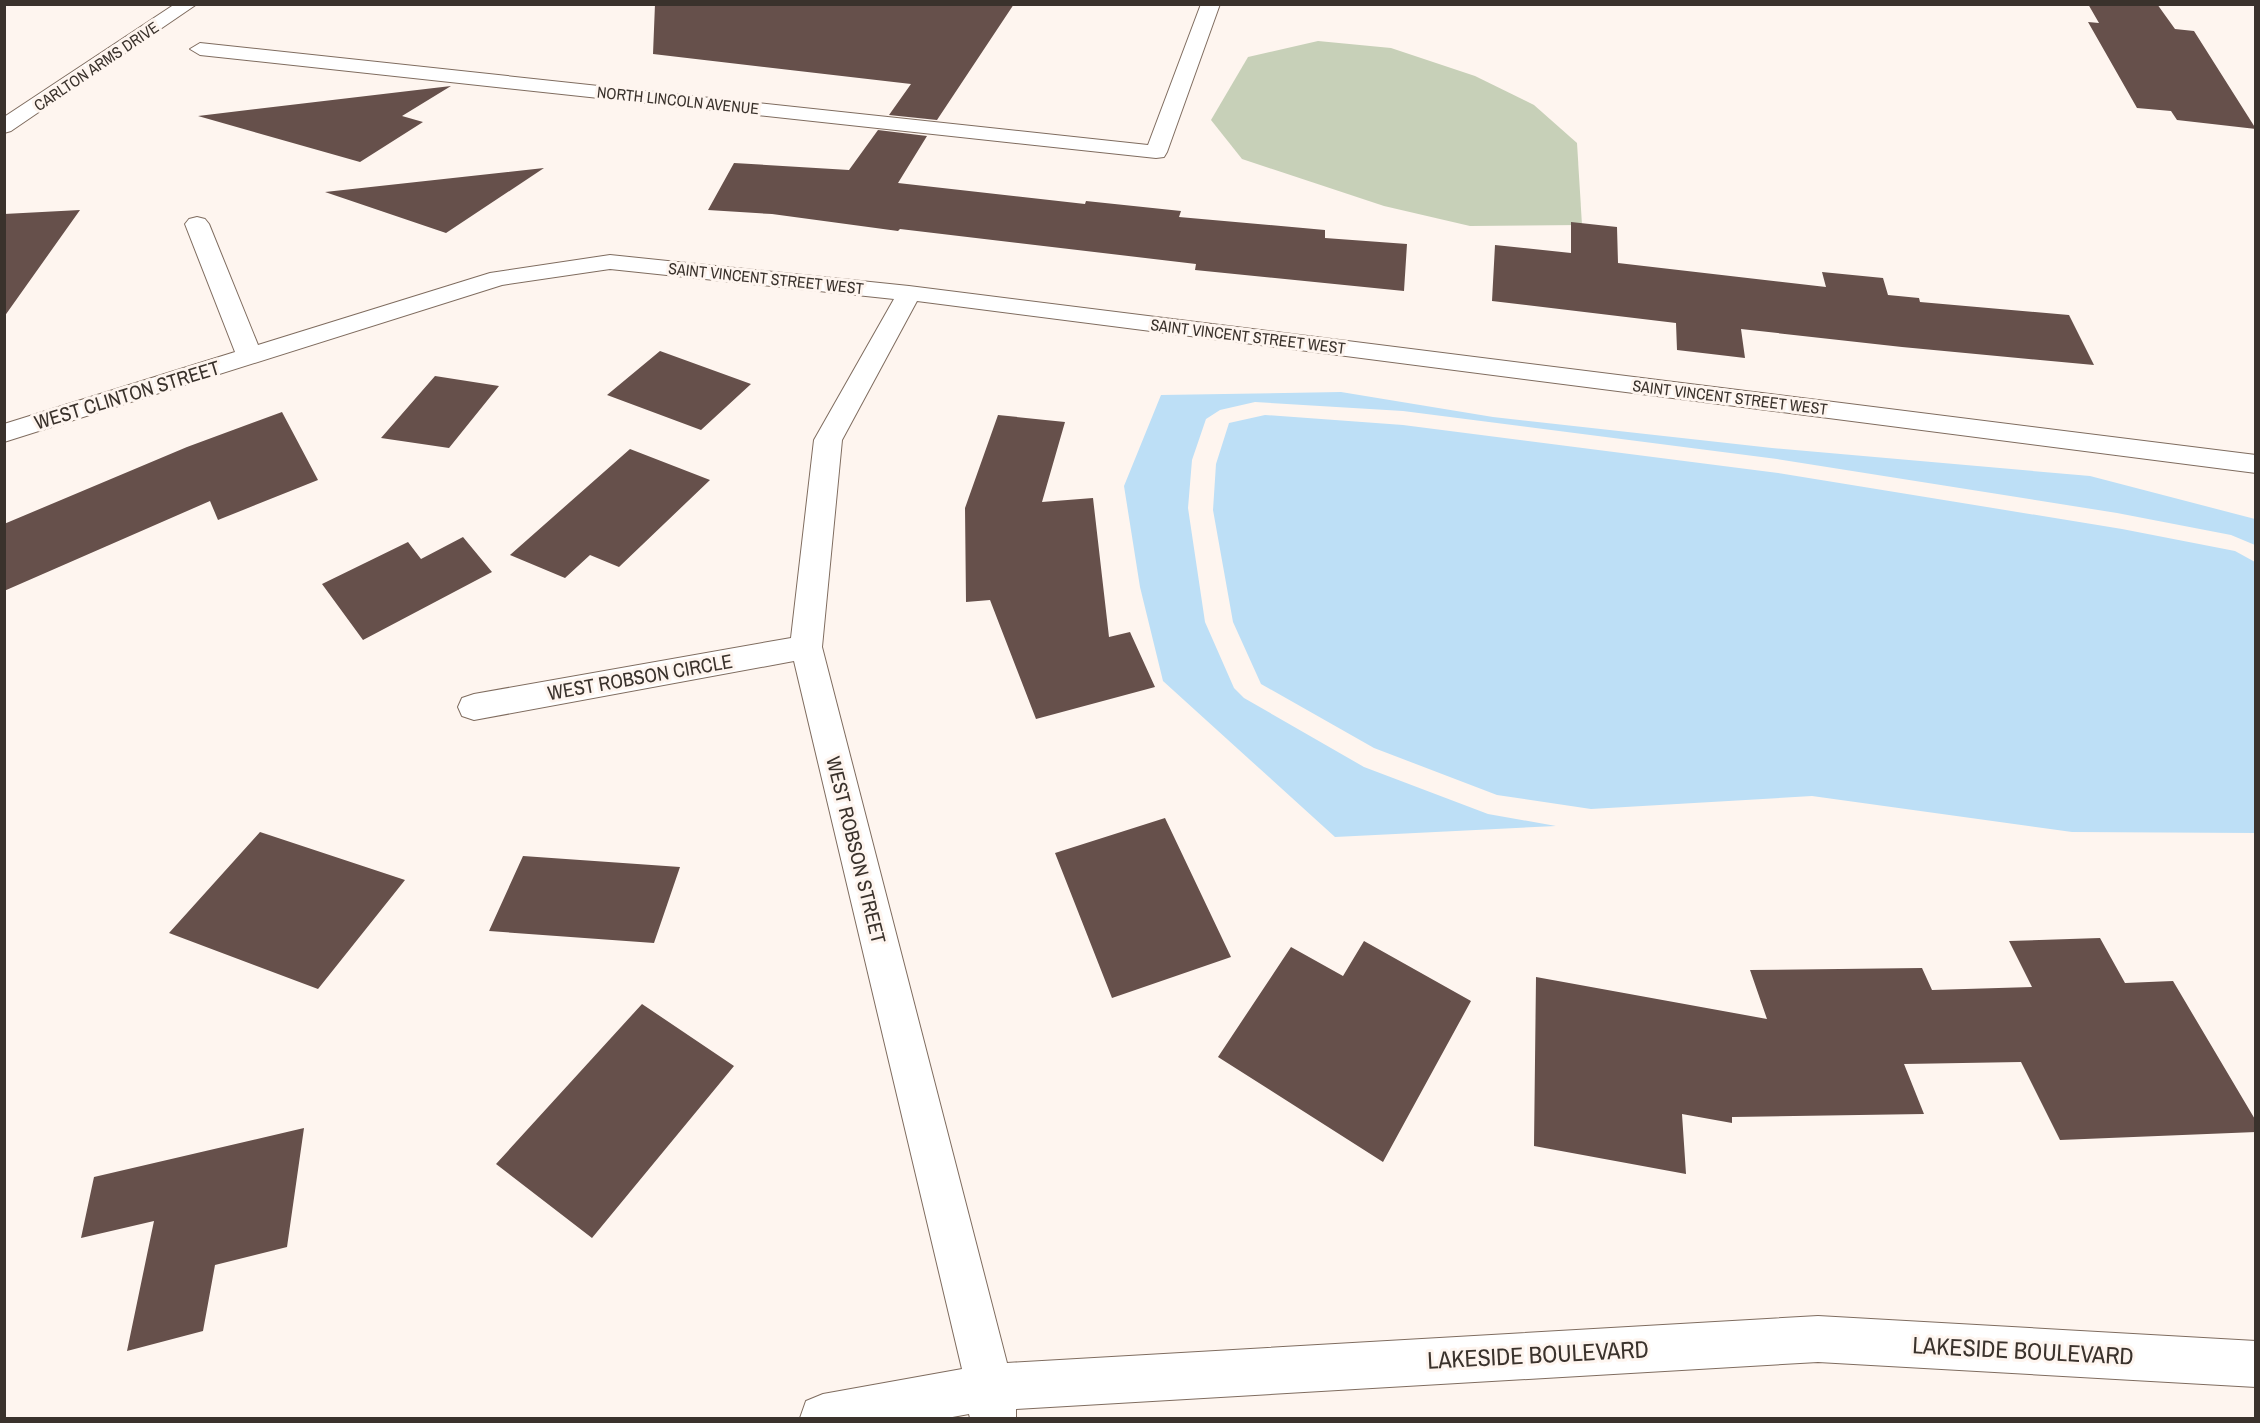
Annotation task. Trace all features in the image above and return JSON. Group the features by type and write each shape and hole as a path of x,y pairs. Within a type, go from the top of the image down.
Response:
{"street":[{"name":"CARLTON ARMS DRIVE","path":"4,127 188,4"},
{"name":"NORTH LINCOLN AVENUE","path":"200,49 1156,152 1211,4"},
{"path":"197,224 250,357"},
{"name":"SAINT VINCENT STREET WEST","path":"250,357 499,278 610,262 909,293 2256,464"},
{"name":"WEST ROBSON STREET","path":"909,293 828,440 806,647 991,1403"},
{"name":"WEST CLINTON STREET","path":"4,433 250,357"},
{"name":"WEST ROBSON CIRCLE","path":"474,707 806,647"},
{"name":"LAKESIDE BOULEVARD","path":"824,1419 991,1403 1818,1339 2256,1364"}],"green space":[{"path":"1318,41 1391,48 1475,76 1534,105 1577,143 1582,225 1470,226 1384,206 1242,159 1211,120 1248,57"}],"water":[{"path":"1341,392 1493,417 1772,448 2090,476 2255,519 2255,545 2231,535 2117,513 1777,459 1403,411 1255,402 1220,410 1206,419 1192,460 1188,508 1205,622 1234,688 1244,698 1364,767 1488,814 1556,826 1335,837 1163,681 1140,587 1124,486 1161,395"},
{"path":"1265,415 1403,425 1778,473 2122,529 2235,551 2255,562 2255,833 2072,832 1812,796 1591,809 1497,795 1374,748 1261,684 1233,622 1213,510 1216,464 1229,423"}],"building":[{"path":"655,4 1014,4 937,120 889,115 911,84 653,54"},
{"path":"2088,4 2157,4 2175,29 2194,31 2256,129 2177,120 2171,111 2137,108 2088,22 2099,23"},
{"path":"451,86 402,116 423,122 360,162 198,116"},
{"path":"878,130 927,136 898,183 1085,204 1086,201 1181,211 1179,217 1325,230 1325,238 1407,244 1404,291 1195,270 1196,264 900,229 898,231 772,214 708,210 734,163 849,170"},
{"path":"544,168 446,233 325,192"},
{"path":"80,210 4,317 4,214"},
{"path":"1571,222 1617,227 1618,263 1826,287 1822,272 1883,278 1888,295 1919,298 1920,302 2069,315 2094,365 1741,329 1745,358 1677,350 1676,323 1492,301 1495,245 1571,253"},
{"path":"660,351 751,384 701,430 607,395"},
{"path":"435,376 499,386 449,448 381,438"},
{"path":"282,412 318,480 218,520 210,501 4,591 4,524 187,447"},
{"path":"998,415 1065,422 1042,502 1093,498 1109,637 1130,632 1155,687 1036,719 990,600 966,602 965,508"},
{"path":"630,449 710,480 619,567 590,555 565,578 510,555"},
{"path":"463,537 492,572 363,640 322,584 408,542 421,559"},
{"path":"1165,818 1231,957 1112,998 1055,853"},
{"path":"260,832 405,880 318,989 169,933"},
{"path":"523,856 680,867 654,943 489,931"},
{"path":"2100,938 2125,983 2173,981 2256,1121 2256,1132 2060,1140 2021,1062 1904,1064 1924,1114 1732,1117 1732,1123 1682,1114 1686,1174 1534,1146 1536,977 1767,1019 1750,970 1922,968 1932,990 2032,987 2009,941"},
{"path":"1364,941 1471,1001 1383,1162 1218,1057 1291,947 1343,976"},
{"path":"642,1004 734,1066 592,1238 496,1164"},
{"path":"304,1128 287,1247 215,1265 203,1331 127,1351 154,1221 81,1238 94,1177"}]}
